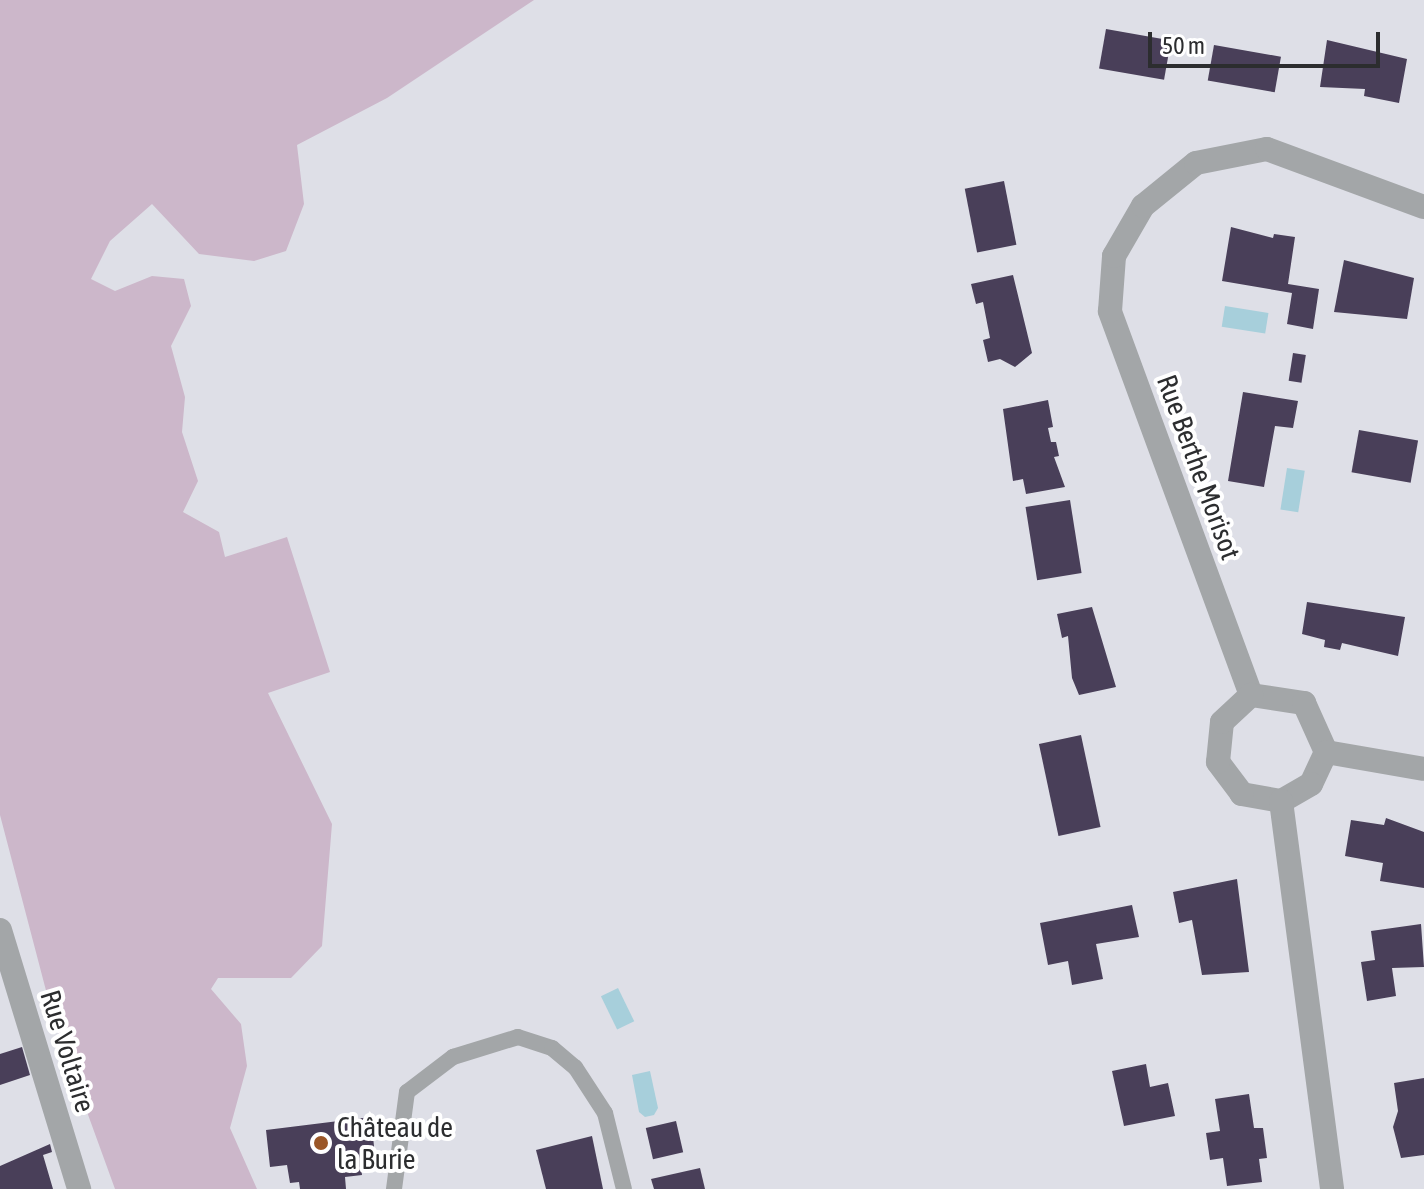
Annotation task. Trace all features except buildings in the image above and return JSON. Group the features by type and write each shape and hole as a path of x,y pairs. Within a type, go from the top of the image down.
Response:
{"street":[{"name":"Rue Berthe Morisot","path":"1251,695 1110,311 1114,256 1143,206 1196,163 1267,149 1424,207"},
{"path":"1251,695 1304,703 1326,752 1311,784 1281,801 1242,794 1218,762 1222,722 1251,695"},
{"path":"1326,752 1424,769"},
{"path":"1281,801 1332,1189"},
{"name":"Rue Voltaire","path":"0,930 79,1189"}],"lane":[{"path":"394,1189 407,1092 453,1057 518,1037 552,1048 575,1067 605,1113 624,1189"}],"shaded area":[{"path":"0,0 534,0 387,98 297,145 304,204 286,251 254,261 199,254 152,204 110,241 91,279 115,291 152,276 184,279 191,306 171,346 185,397 182,432 198,481 183,512 219,532 225,557 287,537 330,672 268,693 332,824 322,946 291,978 218,978 211,989 241,1024 247,1066 230,1128 257,1189 115,1189 54,1021 0,815"}],"water":[{"path":"1225,306 1268,313 1265,334 1222,327"},
{"path":"1287,468 1305,471 1298,512 1280,509"},
{"path":"618,988 634,1021 617,1030 601,996"},
{"path":"650,1071 658,1108 654,1115 645,1117 639,1112 632,1075"}],"place":[{"name":"Château de la Burie","path":"321,1143"}]}
